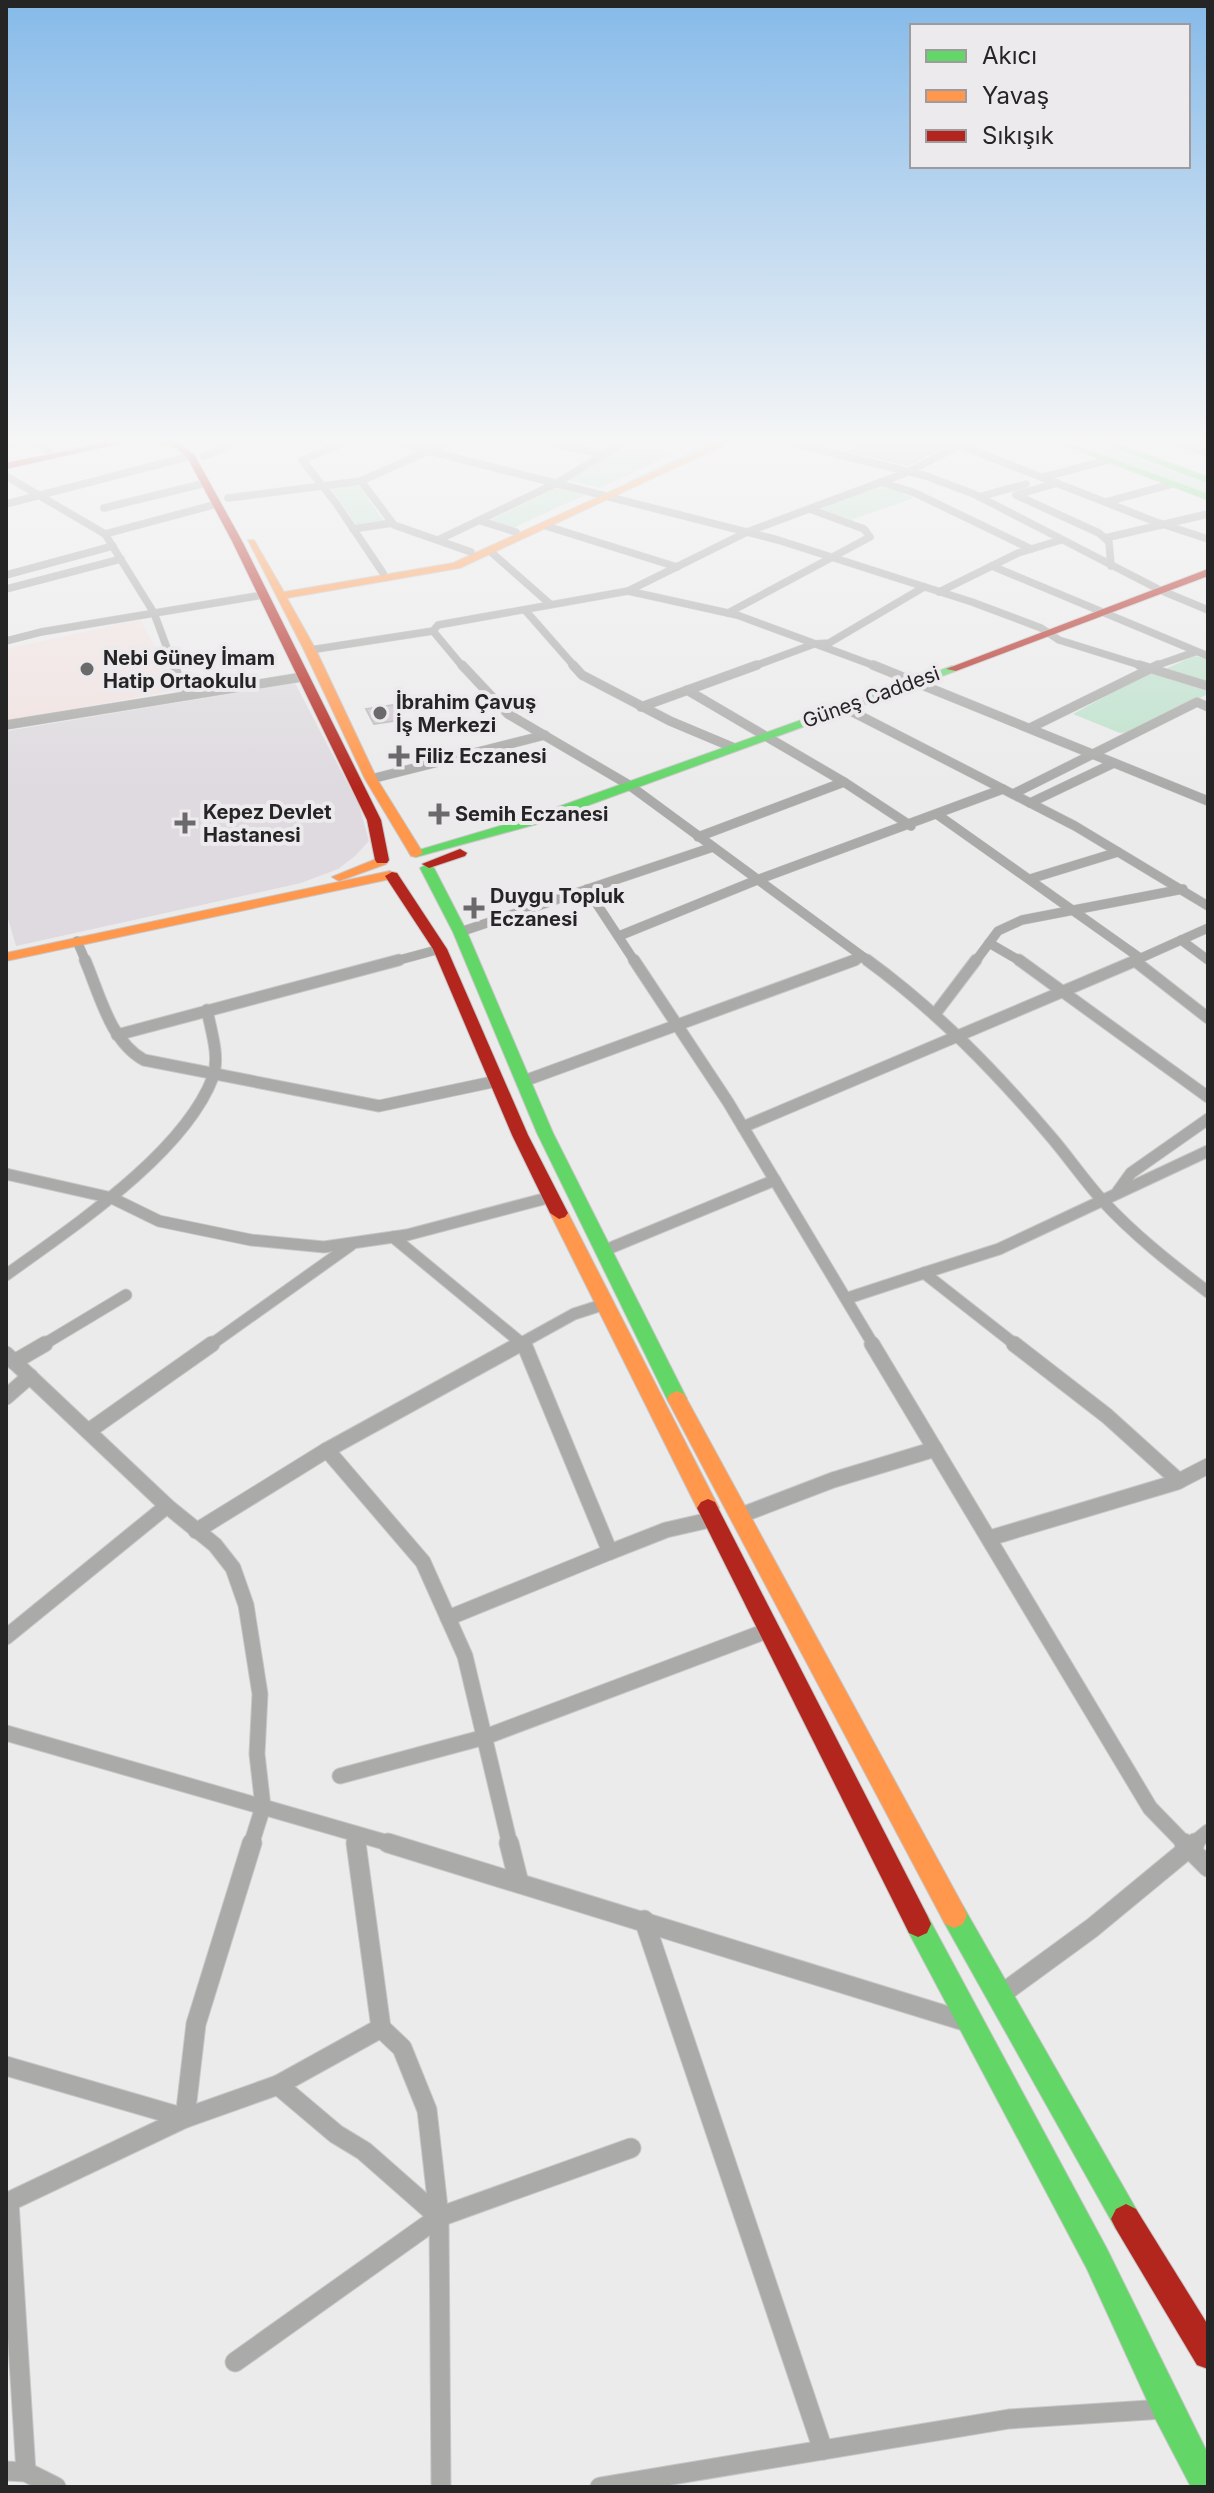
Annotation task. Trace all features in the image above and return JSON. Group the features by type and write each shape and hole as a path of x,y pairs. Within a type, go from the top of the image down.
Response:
{"main road":[{"path":"252,555 310,650 371,779 423,860 460,932 545,1133 663,1374 999,1996 1131,2228 1208,2354"},
{"path":"273,592 429,566 461,555"},
{"path":"273,592 444,570 482,555"},
{"name":"Güneş Caddesi","path":"6,957 299,892 386,868 408,877 423,860 477,847 532,821 1049,634 1208,572"},
{"path":"273,592 302,677 374,820 386,868 440,949 551,1197 971,2023 1097,2259 1167,2409 1208,2487"}],"street":[{"path":"6,575 79,555"},
{"path":"119,555 154,613 185,695"},
{"path":"371,555 383,573"},
{"path":"495,555 550,604"},
{"path":"640,555 677,567"},
{"path":"310,650 433,631 438,625 628,591 700,555"},
{"path":"822,555 1027,622 1059,640 1208,686"},
{"path":"728,613 835,555"},
{"path":"939,592 1016,555"},
{"path":"1090,555 1208,610"},
{"path":"1110,555 1111,566"},
{"path":"6,589 121,559"},
{"path":"992,566 1208,656"},
{"path":"641,707 814,644 829,643 924,587"},
{"path":"628,591 728,613 814,644 916,681 1208,801"},
{"path":"6,641 273,592"},
{"path":"525,610 582,675 641,707 732,747"},
{"path":"433,631 488,696 508,714 629,785 863,957 935,1014 960,1036 1052,1138 1102,1200 1175,1267 1208,1292"},
{"path":"1030,728 1148,668 1195,652"},
{"path":"6,725 302,677"},
{"path":"687,690 844,782 911,826"},
{"path":"1013,794 1208,697"},
{"path":"1197,702 1208,707"},
{"path":"843,707 1030,803 1208,906"},
{"path":"371,779 545,735"},
{"path":"1030,803 1114,763"},
{"path":"698,837 844,782"},
{"path":"619,936 757,880 911,826 1003,789"},
{"path":"938,815 1072,909 1208,1018"},
{"path":"460,932 713,847"},
{"path":"1030,879 1118,852"},
{"path":"587,889 679,1025 848,1298 1150,1808 1208,1867"},
{"path":"935,1014 998,931 1022,920 1183,889"},
{"path":"743,1127 1208,928"},
{"path":"1181,940 1208,960"},
{"path":"77,941 117,1035 128,1051 144,1060 213,1076 379,1106 497,1081"},
{"path":"989,943 1018,959 1208,1097"},
{"path":"117,1035 440,949"},
{"path":"524,1081 863,957"},
{"path":"6,1275 112,1198 183,1127 213,1076 216,1054 207,1010"},
{"path":"1116,1193 1131,1173 1208,1119"},
{"path":"848,1298 999,1249 1208,1151"},
{"path":"6,1174 112,1198 159,1221 251,1240 324,1247 393,1237 551,1197"},
{"path":"603,1251 775,1180"},
{"path":"393,1237 524,1344 610,1552"},
{"path":"90,1430 355,1242"},
{"path":"924,1273 1107,1416 1179,1481"},
{"path":"126,1295 10,1358 90,1430 167,1506 215,1545 233,1568 246,1605 260,1694 257,1754 263,1807 196,2024 185,2118"},
{"path":"196,1531 327,1450 574,1314 605,1304"},
{"path":"6,1397 30,1376"},
{"path":"739,1516 833,1480 935,1449"},
{"path":"327,1450 423,1562 465,1656 519,1883"},
{"path":"990,1538 1179,1481 1208,1466"},
{"path":"6,1637 167,1506"},
{"path":"448,1618 666,1530 714,1519"},
{"path":"340,1776 485,1737 769,1630"},
{"path":"6,1733 644,1920 971,2023"},
{"path":"999,1996 1092,1928 1208,1832"},
{"path":"355,1834 381,2028 402,2048 427,2110 439,2217 441,2487"},
{"path":"644,1920 823,2450"},
{"path":"56,2487 16,2472 7,2202 185,2118 278,2085 381,2028"},
{"path":"8,2070 185,2118"},
{"path":"278,2085 336,2134 364,2151 439,2217"},
{"path":"235,2362 439,2217 631,2148"},
{"path":"600,2487 1009,2419 1167,2409"}],"shaded area":[{"name":"Nebi Güney İmam Hatip Ortaokulu","path":"141,621 178,690 6,721 6,649"},
{"name":"Kepez Devlet Hastanesi","path":"295,683 359,805 369,841 355,856 338,869 301,883 16,946 6,912 6,731"}],"green space":[{"path":"1194,656 1208,659 1208,681 1163,670"},
{"path":"1149,673 1208,689 1208,694 1128,732 1120,733 1073,714"}],"building":[{"name":"İbrahim Çavuş İş Merkezi","path":"393,705 401,720 374,724 366,709"}],"traffic: fast":[{"path":"416,853 532,821 952,669"},
{"path":"427,868 460,932 545,1133 677,1399"},
{"path":"954,1915 1126,2219"},
{"path":"918,1924 1097,2259 1167,2409 1208,2487"}],"traffic: slow":[{"path":"258,555 310,650 371,779 416,853"},
{"path":"281,596 456,566 479,555"},
{"path":"339,877 381,861"},
{"path":"6,957 390,875"},
{"path":"559,1213 708,1508"},
{"path":"677,1399 954,1915"}],"traffic: jam":[{"path":"244,555 374,820 382,860"},
{"path":"952,669 1208,572"},
{"path":"429,864 460,853"},
{"path":"392,876 440,949 520,1135 559,1213"},
{"path":"708,1508 918,1924"},
{"path":"1126,2219 1208,2354"}],"place":[{"name":"Nebi Güney İmam Hatip Ortaokulu","path":"87,669"},
{"name":"İbrahim Çavuş İş Merkezi","path":"380,713"},
{"name":"Filiz Eczanesi","path":"399,756"},
{"name":"Semih Eczanesi","path":"439,814"},
{"name":"Kepez Devlet Hastanesi","path":"185,823"},
{"name":"Duygu Topluk Eczanesi","path":"474,908"}]}
